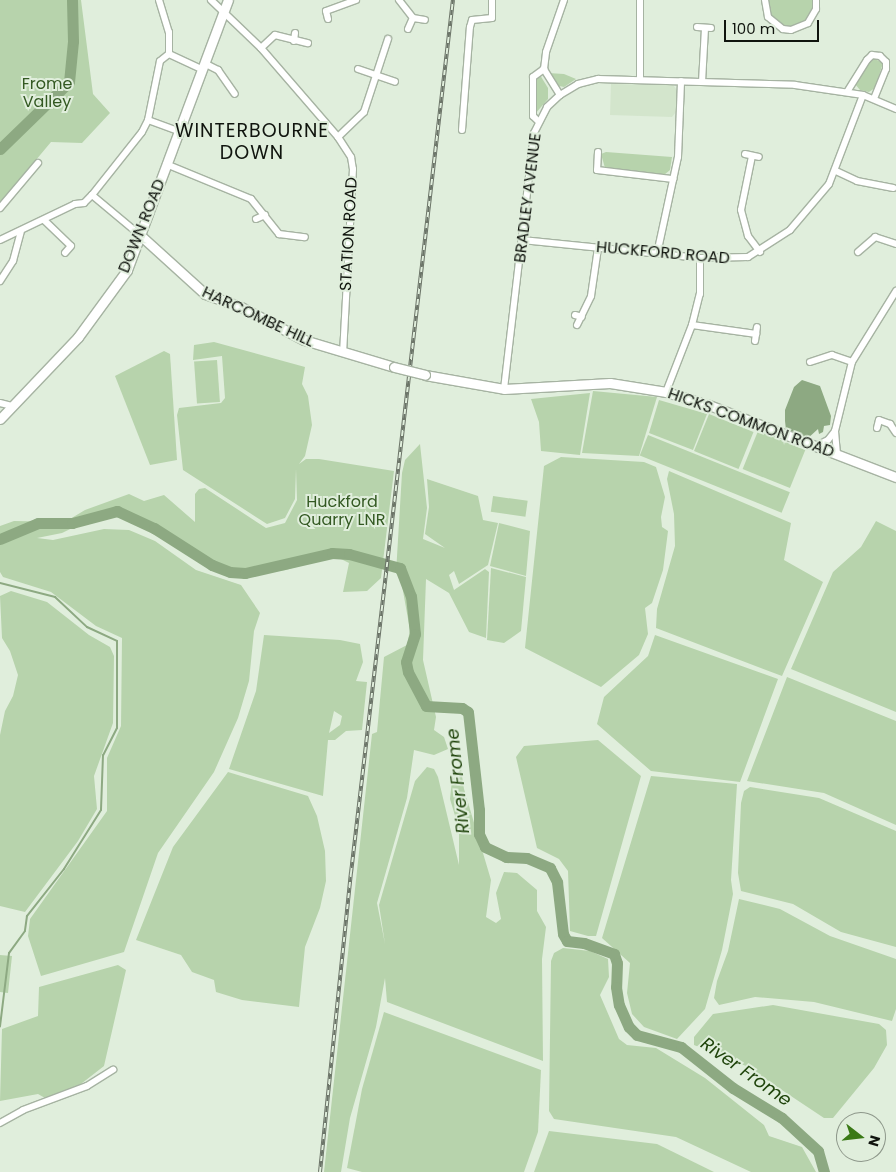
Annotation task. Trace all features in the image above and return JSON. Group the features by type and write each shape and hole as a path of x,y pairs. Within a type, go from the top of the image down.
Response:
{"street":[{"path":"159,0 169,32 169,54"},
{"name":"STATION ROAD","path":"211,0 261,48 338,137 351,157 353,169 343,353"},
{"name":"DOWN ROAD","path":"0,419 78,337 114,291 126,270 228,0"},
{"path":"328,19 326,11 356,0"},
{"path":"399,0 413,18 425,20"},
{"path":"462,130 470,27 472,20 492,18 492,0"},
{"path":"560,95 544,70 546,52 567,0"},
{"path":"640,0 640,80"},
{"path":"765,0 768,17 783,29 791,30 808,24 816,8 816,0"},
{"path":"408,29 413,18"},
{"path":"696,27 708,28 702,82"},
{"path":"294,41 295,33"},
{"path":"261,48 275,34 294,41 308,43"},
{"path":"338,137 364,112 388,39"},
{"path":"169,54 218,70 235,94"},
{"path":"0,240 21,232 75,204 84,203 92,195 142,132 148,120 160,61 169,54"},
{"path":"847,92 867,60 872,55 880,56 886,62 886,68 874,98"},
{"path":"358,69 395,82"},
{"path":"539,122 533,116 533,77 544,70"},
{"name":"BRADLEY AVENUE","path":"504,389 534,133 539,122 560,95 578,84 598,79 795,85 863,95 874,98 896,109"},
{"path":"657,254 678,157 681,82"},
{"name":"HUCKFORD ROAD","path":"522,240 728,260 748,257 760,252 790,230 836,171 863,95"},
{"path":"148,120 178,131"},
{"path":"598,152 597,170 673,179"},
{"path":"752,156 741,210 748,236 760,252"},
{"path":"0,208 38,163"},
{"path":"166,164 250,199 279,234 305,237"},
{"path":"836,171 857,181 890,185"},
{"path":"92,195 140,235"},
{"path":"256,219 264,215"},
{"path":"44,220 72,246 65,253"},
{"path":"0,281 13,261 21,232"},
{"name":"HARCOMBE HILL","path":"140,235 205,294 241,307 304,340 394,367"},
{"path":"858,252 875,236 896,244"},
{"path":"577,325 591,296 598,248"},
{"path":"666,392 692,326 700,294 700,258"},
{"path":"837,454 835,431 852,362 896,292"},
{"path":"575,314 582,317"},
{"path":"692,326 756,338 757,327"},
{"path":"810,362 832,355 852,362"},
{"name":"HICKS COMMON ROAD","path":"394,367 425,375 504,389 610,383 666,392 896,477"},
{"path":"0,403 12,406"},
{"path":"877,428 879,420 890,424 896,433"},
{"path":"816,446 828,440 835,431"},
{"path":"0,1123 23,1110 87,1086 113,1070"}],"shaded area":[{"path":"611,84 673,85 677,90 676,112 672,117 610,115"},
{"path":"802,380 820,386 831,416 830,425 824,426 823,432 819,434 818,429 807,439 786,430 785,421 785,410 794,387"}],"green space":[{"name":"Frome Valley","path":"0,0 81,0 93,94 110,113 82,143 51,142 0,203"},
{"path":"768,0 812,0 812,8 805,21 791,27 784,25 771,16"},
{"path":"873,58 883,63 875,88 869,92 860,90 855,84"},
{"path":"548,73 564,74 576,79 564,87 559,86"},
{"path":"540,75 548,88 548,99 535,114 535,78"},
{"path":"606,152 672,157 670,170 664,175 605,168 601,154"},
{"name":"Huckford Quarry LNR","path":"214,342 305,367 302,384 308,396 312,425 305,456 299,464 306,459 319,459 394,471 381,578 367,591 343,592 349,563 341,559 312,559 306,564 286,570 231,577 216,572 150,530 115,516 93,518 62,533 37,538 53,540 104,529 129,530 155,541 196,570 241,585 260,613 254,631 249,681 238,718 214,772 158,853 124,952 41,976 28,936 30,919 107,811 107,758 121,726 122,638 96,626 51,592 3,577 0,572 0,526 14,521 65,522 85,510 129,494 144,501 164,495 195,522 195,494 199,489 205,488 266,528 285,523 297,500 296,469 295,499 285,518 267,524 183,470 177,415 179,408 221,403 225,398 222,356 193,360 194,345"},
{"path":"164,351 170,354 177,460 150,465 115,376"},
{"path":"217,360 220,402 197,404 194,362"},
{"path":"593,391 657,397 639,456 582,453"},
{"path":"590,393 580,455 541,451 539,422 531,399"},
{"path":"659,400 707,414 693,450 649,433"},
{"path":"709,414 754,432 739,469 694,451"},
{"path":"758,431 805,450 790,488 743,469"},
{"path":"648,435 790,492 782,513 640,455"},
{"path":"420,444 427,508 423,539 445,548 425,534 429,507 427,479 478,496 483,520 498,523 488,565 459,584 454,571 449,575 454,590 485,569 489,572 486,638 469,632 449,593 426,579 423,660 436,717 434,730 444,737 448,749 434,755 414,750 407,798 377,903 385,944 379,905 415,781 427,767 434,769 438,777 459,865 459,829 450,799 452,780 461,769 464,789 491,880 486,917 496,923 501,919 496,893 504,872 517,873 537,890 537,911 546,927 542,959 543,1061 387,1002 385,978 376,1027 350,1118 341,1172 324,1172 372,734 377,732 384,657 407,645 410,630 401,580 396,573 402,473 405,460"},
{"path":"561,457 644,462 656,467 665,497 661,517 662,527 668,531 663,570 652,603 645,608 648,634 639,655 601,687 525,648 544,466"},
{"path":"669,471 791,523 784,560 823,582 782,676 656,628 657,609 675,546 674,514 667,479"},
{"path":"493,496 528,501 525,517 491,512"},
{"path":"876,521 896,531 896,712 791,669 833,572 861,547"},
{"path":"499,523 530,531 526,576 490,566"},
{"path":"491,568 526,577 521,631 504,643 487,640"},
{"path":"11,591 47,602 89,635 110,647 114,656 113,723 94,776 97,809 78,841 25,912 0,906 0,735 5,711 13,696 18,675 10,651 2,638 0,596"},
{"path":"264,635 340,640 360,644 363,662 356,681 367,682 362,730 346,731 335,740 328,740 323,796 229,769 256,691","holes":["334,711 342,716 340,725 329,733"]},
{"path":"655,635 778,679 740,782 651,771 597,724 604,697 648,656"},
{"path":"787,677 896,721 896,825 824,793 747,781"},
{"path":"598,740 641,776 596,936 588,936 570,931 568,871 559,859 537,848 516,757 524,746"},
{"path":"228,772 308,796 317,816 325,851 326,881 320,908 305,947 299,1007 242,1000 216,992 214,980 192,972 181,955 136,940 173,847"},
{"path":"651,776 737,784 731,880 733,894 722,950 705,1009 677,1039 644,1027 632,1014 627,993 630,963 602,938"},
{"path":"750,787 819,798 896,831 896,947 841,932 793,904 741,891 738,873 741,803 744,791"},
{"path":"739,899 780,909 830,936 896,959 896,1009 892,1021 814,1002 755,997 719,1005 714,998 717,981 728,951"},
{"path":"563,948 590,951 608,959 609,977 600,995 619,1039 627,1045 656,1048 705,1078 764,1125 769,1136 802,1147 816,1172 751,1172 676,1137 554,1119 549,1111 551,961 554,953"},
{"path":"0,955 12,956 8,993 0,992"},
{"path":"118,965 126,970 104,1066 77,1087 45,1098 38,1094 0,1101 2,1029 38,1016 39,987"},
{"path":"773,1005 879,1024 886,1030 887,1045 874,1068 833,1118 824,1118 746,1066 694,1045 694,1037 713,1014"},
{"path":"384,1012 541,1070 538,1132 524,1172 362,1172 347,1168 362,1089"},
{"path":"549,1131 657,1144 714,1172 534,1172"}],"waterway":[{"name":"River Frome","path":"0,149 69,82 73,41 72,0"},
{"name":"River Frome","path":"0,539 38,523 72,523 117,511 154,528 212,565 230,572 245,573 332,553 349,554 400,568 411,596 415,634 406,662 408,672 426,706 462,708 468,712 479,810 479,834 485,847 506,857 527,858 550,868 557,882 563,934 567,941 584,943 614,954 617,963 616,987 619,1005 629,1027 637,1035 681,1047 733,1088 782,1118 818,1151 824,1172"},
{"path":"0,583 55,597 87,627 117,641 117,728 103,755 101,810 64,869 27,916 25,931 9,953 0,1026"}],"railway":[{"path":"320,1172 351,873 453,0"}],"district":[{"name":"WINTERBOURNE DOWN","path":"252,142"}]}
